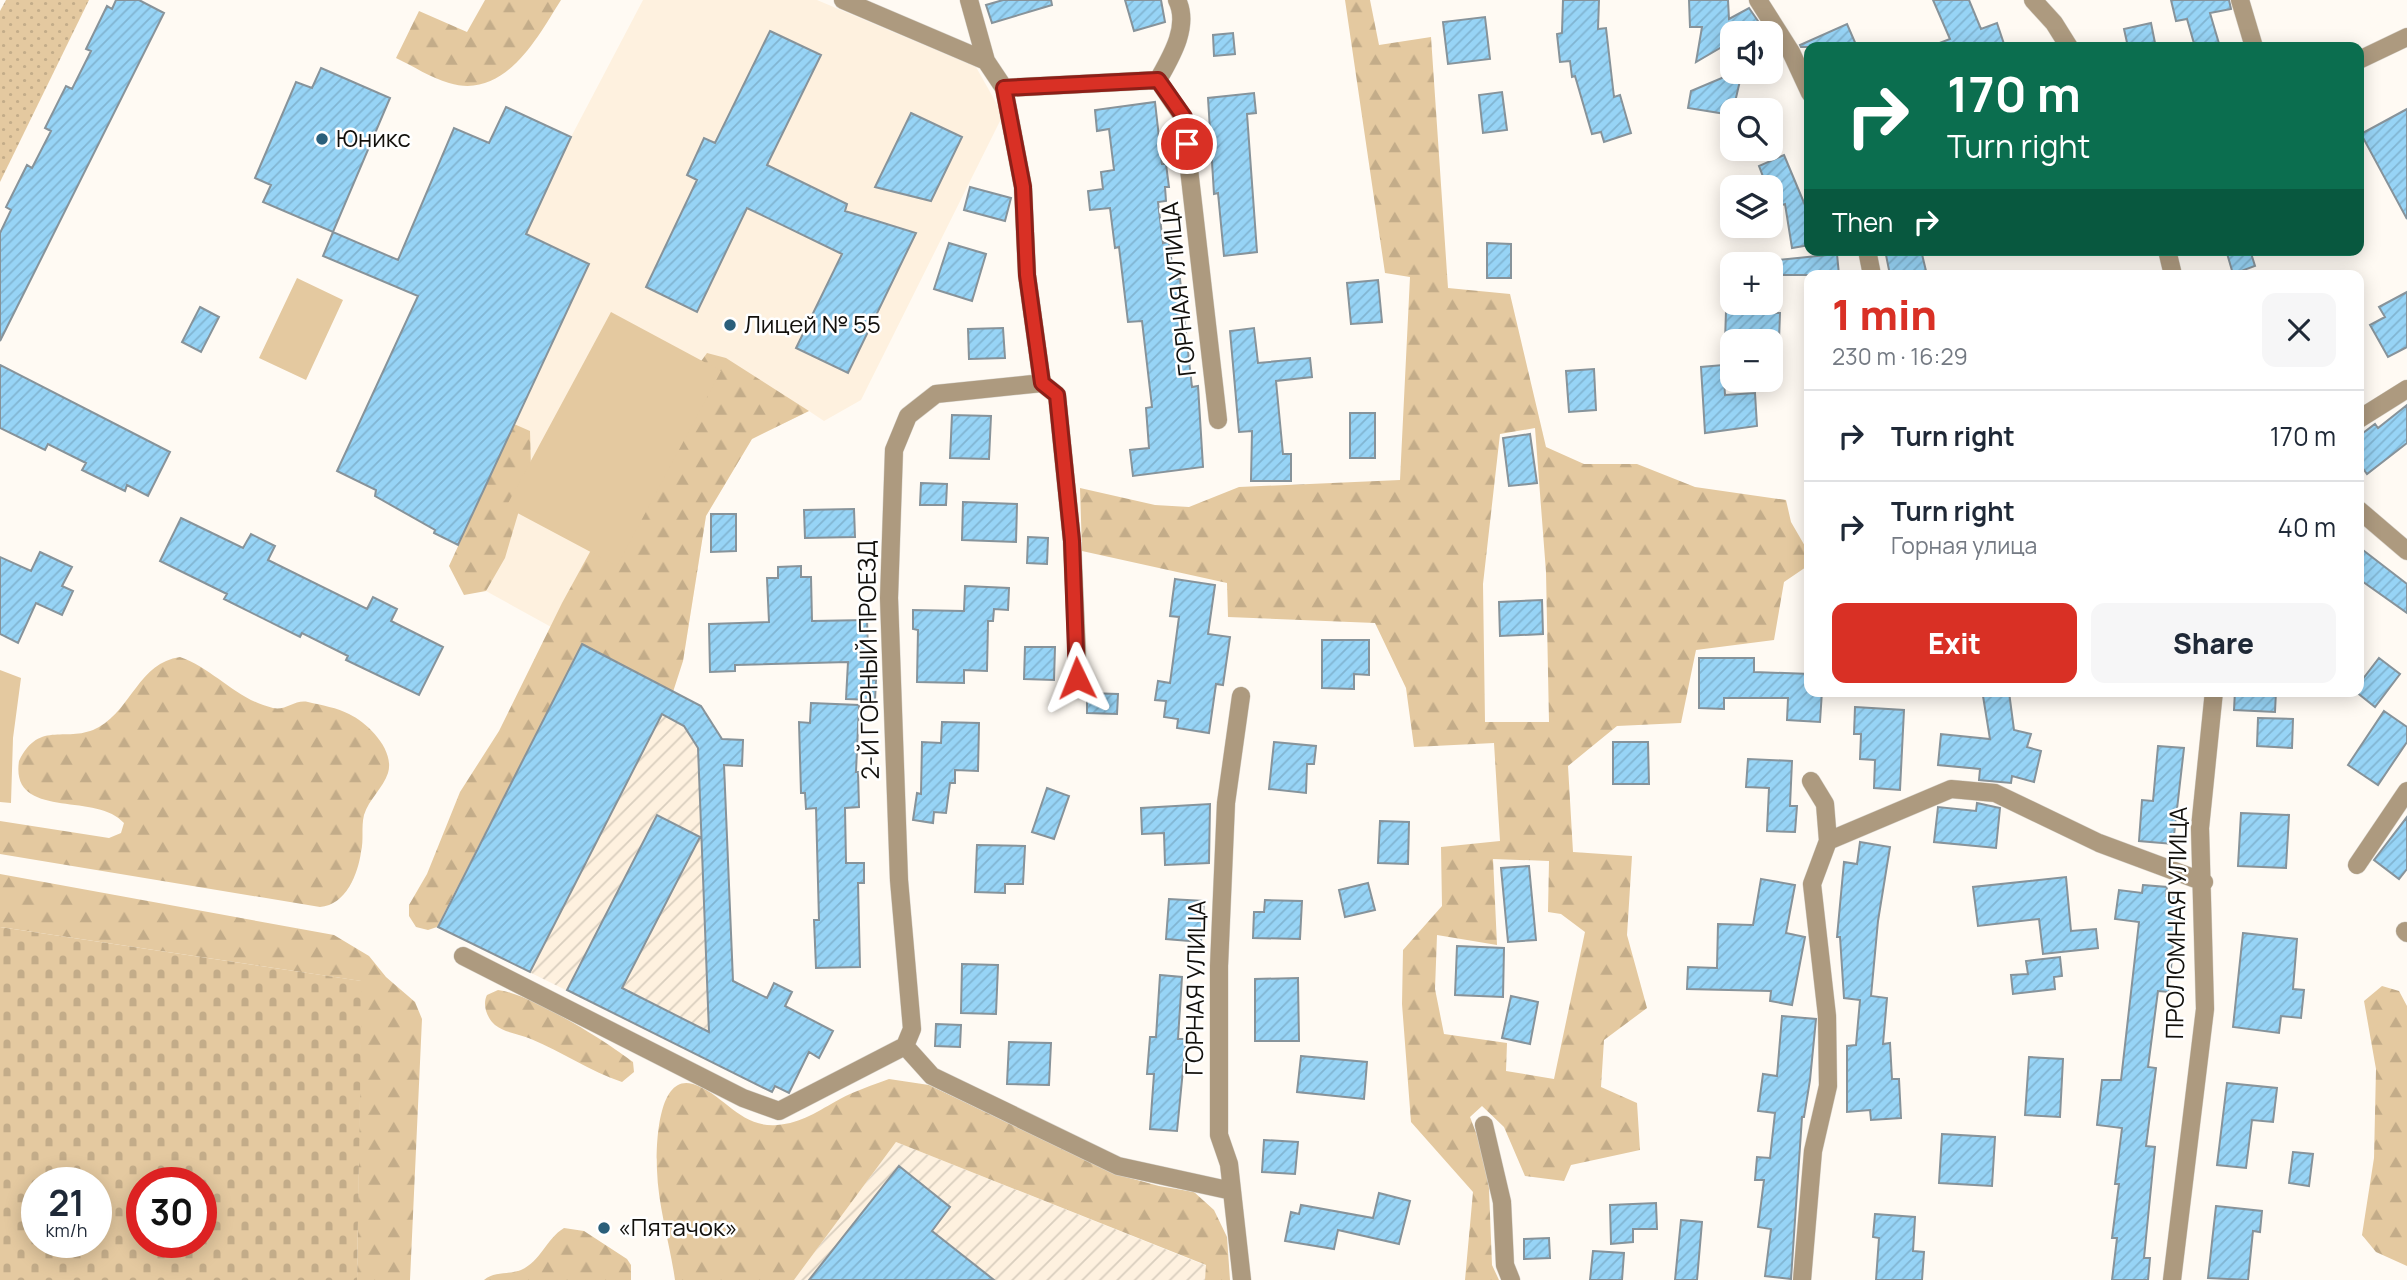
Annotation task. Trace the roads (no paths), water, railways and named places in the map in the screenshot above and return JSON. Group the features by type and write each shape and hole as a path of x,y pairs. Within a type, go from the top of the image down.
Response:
{"street":[{"path":"843,0 986,61"},
{"path":"969,0 986,61 1004,88 1023,187 1027,275 1042,383 1057,395 1072,541 1077,678"},
{"path":"1004,88 1158,80 1176,48 1182,10 1177,0"},
{"path":"1758,0 1791,52 1804,80"},
{"path":"2033,0 2054,23 2066,42"},
{"path":"2240,0 2253,42"},
{"path":"2364,58 2407,37"},
{"name":"ГОРНАЯ УЛИЦА","path":"1158,80 1184,117 1218,420"},
{"name":"2-Й ГОРНЫЙ ПРОЕЗД","path":"905,1046 912,1028 899,880 889,598 894,450 908,416 936,394 1042,383"},
{"path":"2364,416 2407,389"},
{"path":"2364,514 2407,551"},
{"name":"ГОРНАЯ УЛИЦА","path":"1241,696 1226,803 1219,966 1219,1135 1229,1164 1242,1280"},
{"name":"ПРОЛОМНАЯ УЛИЦА","path":"2172,1280 2205,1009 2204,882 2200,828 2213,697"},
{"path":"1802,1280 1813,1151 1828,1086 1827,1016 1812,884 1828,841 1825,804 1811,781"},
{"path":"1828,841 1951,789 1994,793 2099,844 2204,882"},
{"path":"2357,865 2407,791"},
{"path":"463,956 743,1098 779,1111 905,1046 932,1076 1118,1166 1232,1191"},
{"path":"1484,1125 1502,1202 1505,1265 1511,1280"}],"place":[{"name":"Юникс","path":"322,139"},
{"name":"Лицей № 55","path":"730,325"},
{"name":"«Пятачок»","path":"604,1228"}]}
